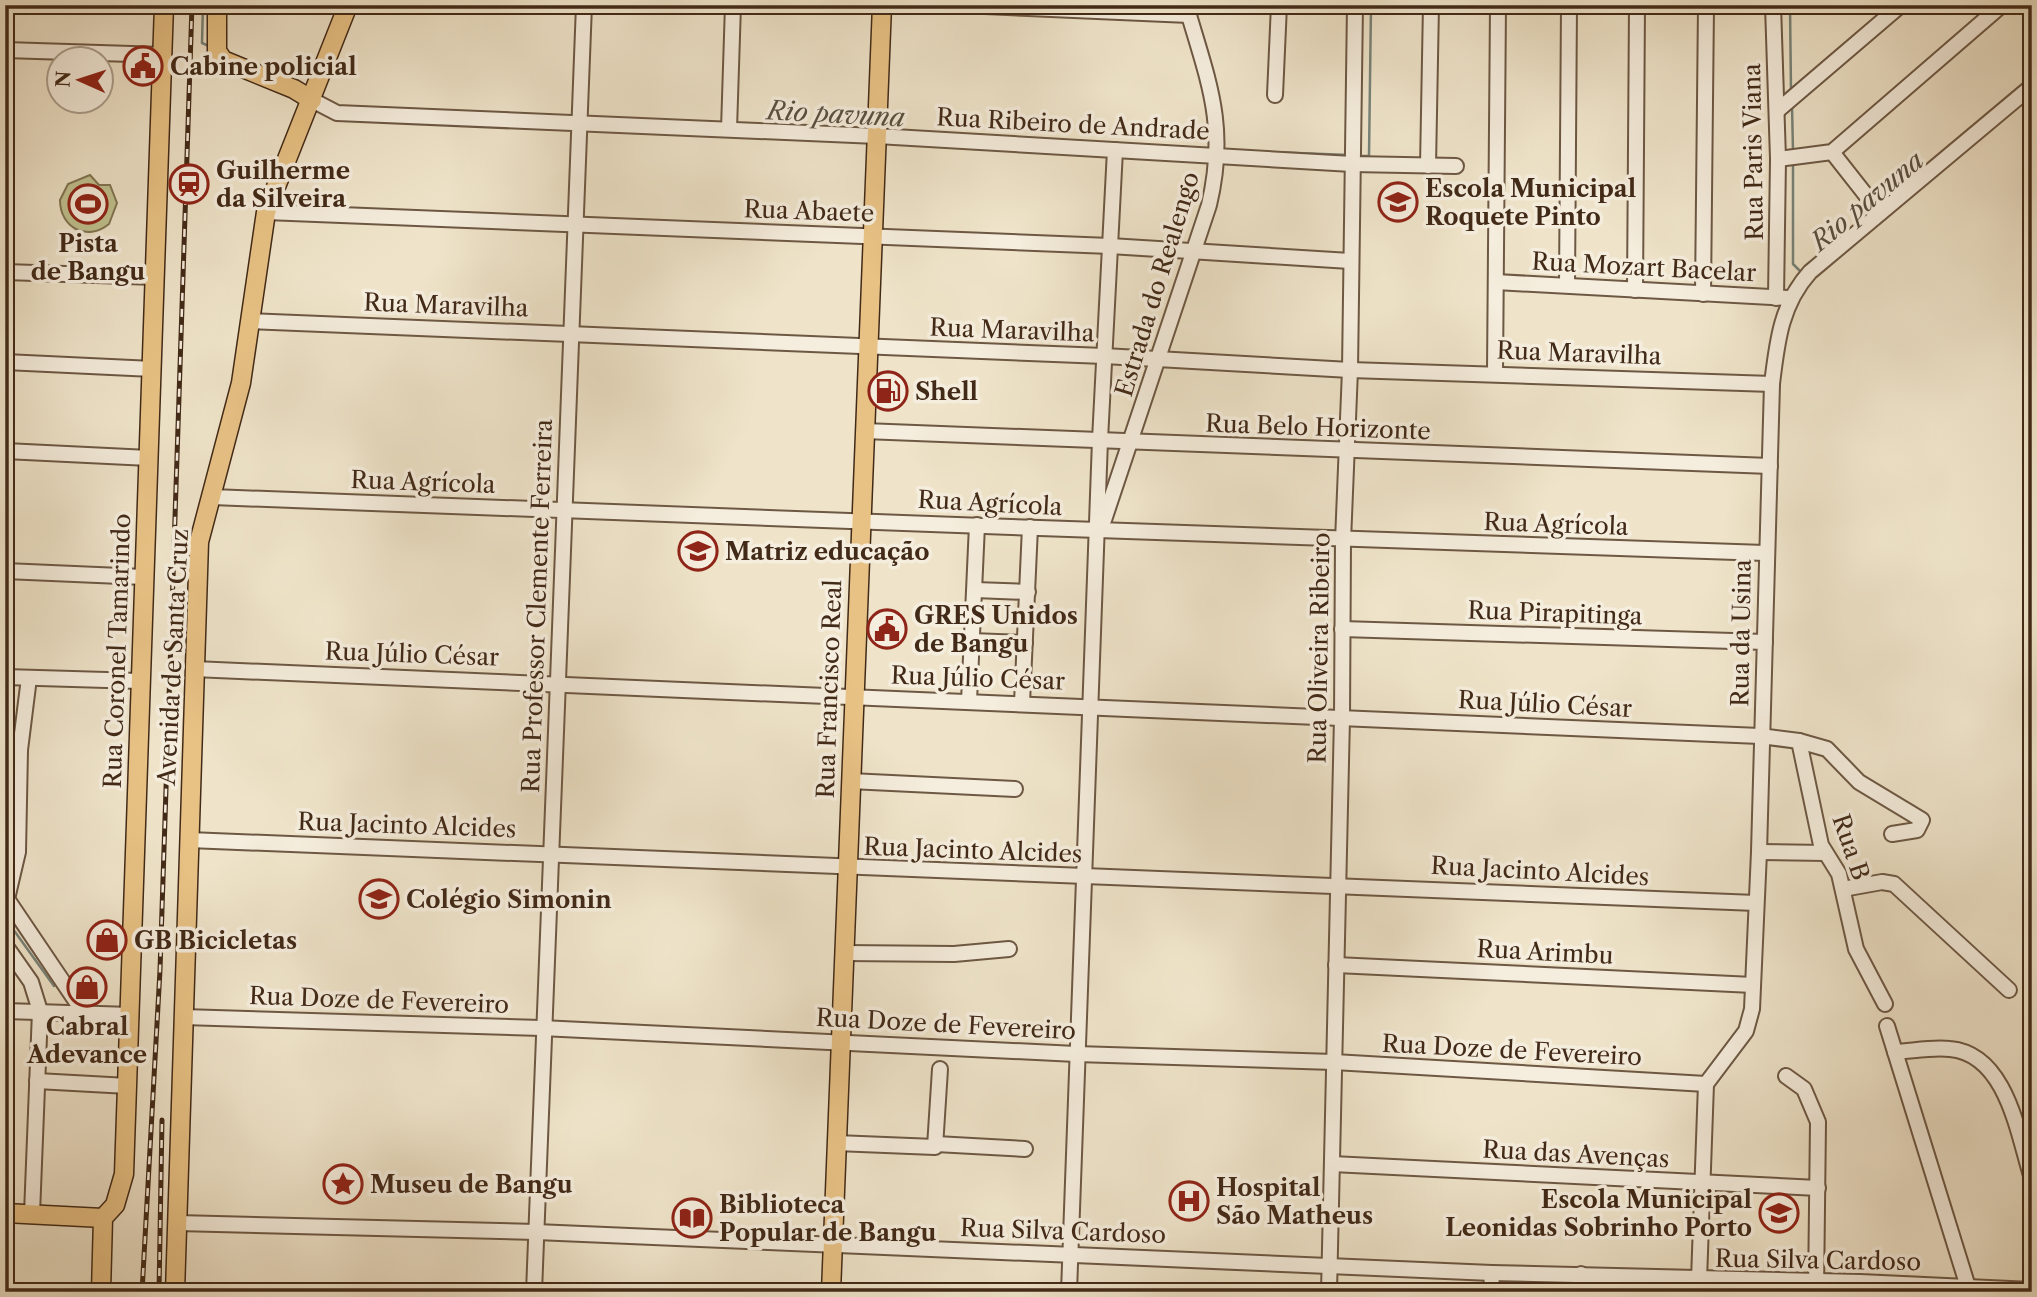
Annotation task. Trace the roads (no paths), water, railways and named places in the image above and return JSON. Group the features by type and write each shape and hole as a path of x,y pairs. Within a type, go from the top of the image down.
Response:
{"main road":[{"name":"Rua Coronel Tamarindo","path":"101,1292 103,1218 115,1205 124,1174 164,5"},
{"path":"217,5 217,51 223,60 294,89 312,100"},
{"name":"Avenida de Santa Cruz","path":"175,1292 200,542 235,412 266,212 348,5"},
{"name":"Rua Francisco Real","path":"831,1292 882,5"},
{"path":"5,1213 103,1218"}],"street":[{"name":"Rua Professor Clemente Ferreira","path":"534,1292 541,1028 558,683 584,5"},
{"path":"729,128 733,5"},
{"path":"962,5 1188,10"},
{"path":"1275,95 1279,5"},
{"name":"Rua Oliveira Ribeiro","path":"1329,1292 1342,718 1343,541 1350,370 1354,5"},
{"path":"1429,166 1431,5"},
{"path":"1495,372 1498,5"},
{"path":"1567,285 1569,5"},
{"path":"1635,289 1637,5"},
{"path":"1703,294 1706,5"},
{"name":"Rua Paris Viana","path":"1773,5 1782,298"},
{"path":"1777,111 1901,5"},
{"path":"1778,159 1832,152 2002,5"},
{"name":"Estrada do Realengo","path":"1099,531 1132,441 1209,205 1219,155 1214,103 1188,10"},
{"path":"5,50 163,55"},
{"name":"Rua da Usina","path":"1706,1084 1746,1031 1752,1009 1772,384 1782,298 2032,86"},
{"name":"Rua Ribeiro de Andrade","path":"312,100 337,113 580,120 1352,164 1456,166"},
{"path":"1069,1292 1076,1054 1099,531 1100,440 1115,150"},
{"path":"1832,152 1880,213"},
{"name":"Rua Abaete","path":"266,212 1110,246 1192,254 1350,261"},
{"path":"5,272 156,277"},
{"name":"Rua Mozart Bacelar","path":"1496,282 1782,298"},
{"name":"Rua Maravilha","path":"250,321 570,332 1350,370 1495,372 1772,384"},
{"path":"5,362 153,369"},
{"name":"Rua Belo Horizonte","path":"864,431 1770,466"},
{"path":"5,451 149,458"},
{"name":"Rua Agrícola","path":"212,498 861,520 1343,541 1765,553"},
{"path":"969,701 977,525"},
{"path":"1022,703 1030,527"},
{"path":"5,571 144,576"},
{"path":"975,590 1028,592"},
{"name":"Rua Pirapitinga","path":"1342,629 1765,642"},
{"path":"971,641 1025,643"},
{"name":"Rua Júlio César","path":"194,669 854,695 1760,736 1799,741 1827,749 1858,782 1922,820 1917,830 1892,834"},
{"path":"5,677 140,681"},
{"path":"29,678 20,750 18,852 6,897 84,1013"},
{"path":"5,730 20,750"},
{"name":"Rua B","path":"1799,741 1825,853 1839,874 1852,936 1885,1004"},
{"path":"850,780 1014,789"},
{"name":"Rua Jacinto Alcides","path":"189,839 847,868 1338,884 1756,903"},
{"path":"1759,852 1825,853"},
{"path":"1843,889 1882,882 1894,884 2008,990"},
{"path":"5,945 31,982 40,1012 32,1214"},
{"path":"844,953 954,954 1009,948"},
{"name":"Rua Arimbu","path":"1336,965 1753,985"},
{"path":"5,1011 131,1015"},
{"name":"Rua Doze de Fevereiro","path":"183,1017 840,1040 1076,1054 1334,1062 1706,1084"},
{"path":"1887,1026 1968,1287"},
{"path":"1895,1052 1950,1049 1969,1054 1986,1066 2001,1086 2032,1179"},
{"path":"936,1144 940,1069"},
{"path":"1786,1076 1804,1089 1815,1111 1819,1135 1816,1287"},
{"path":"37,1082 128,1086"},
{"path":"1699,1280 1706,1084"},
{"path":"836,1143 931,1148 936,1144 1025,1149"},
{"name":"Rua das Avenças","path":"1332,1164 1818,1188"},
{"name":"Rua Silva Cardoso","path":"177,1223 536,1233 1492,1273 1581,1274 1668,1285 1699,1280 1816,1287 1968,1287 2032,1290"},
{"path":"1491,1292 1492,1273"},
{"path":"1581,1274 1581,1292"}],"waterway":[{"name":"Rio pavuna","path":"203,5 202,43 209,46"},
{"name":"Rio pavuna","path":"1359,156 1369,156 1371,5"},
{"name":"Rio pavuna","path":"1790,5 1791,92"},
{"name":"Rio pavuna","path":"229,53 249,61"},
{"name":"Rio pavuna","path":"1792,105 1793,151"},
{"name":"Rio pavuna","path":"1271,152 1349,155"},
{"name":"Rio pavuna","path":"1793,161 1793,264 1801,272"},
{"path":"5,918 54,986"},
{"path":"91,1028 122,1030"}],"railway":[{"path":"142,1292 160,970 192,5"},
{"path":"159,1292 162,1120"}],"place":[{"name":"Cabine policial","path":"143,66"},
{"name":"Guilherme da Silveira","path":"189,184"},
{"name":"Escola Municipal Roquete Pinto","path":"1398,202"},
{"name":"Pista de Bangu","path":"88,204"},
{"name":"Shell","path":"888,391"},
{"name":"Matriz educação","path":"698,551"},
{"name":"GRES Unidos de Bangu","path":"887,629"},
{"name":"Colégio Simonin","path":"379,899"},
{"name":"GB Bicicletas","path":"107,940"},
{"name":"Cabral Adevance","path":"87,987"},
{"name":"Museu de Bangu","path":"343,1184"},
{"name":"Hospital São Matheus","path":"1189,1201"},
{"name":"Escola Municipal Leonidas Sobrinho Porto","path":"1779,1213"},
{"name":"Biblioteca Popular de Bangu","path":"692,1218"}]}
